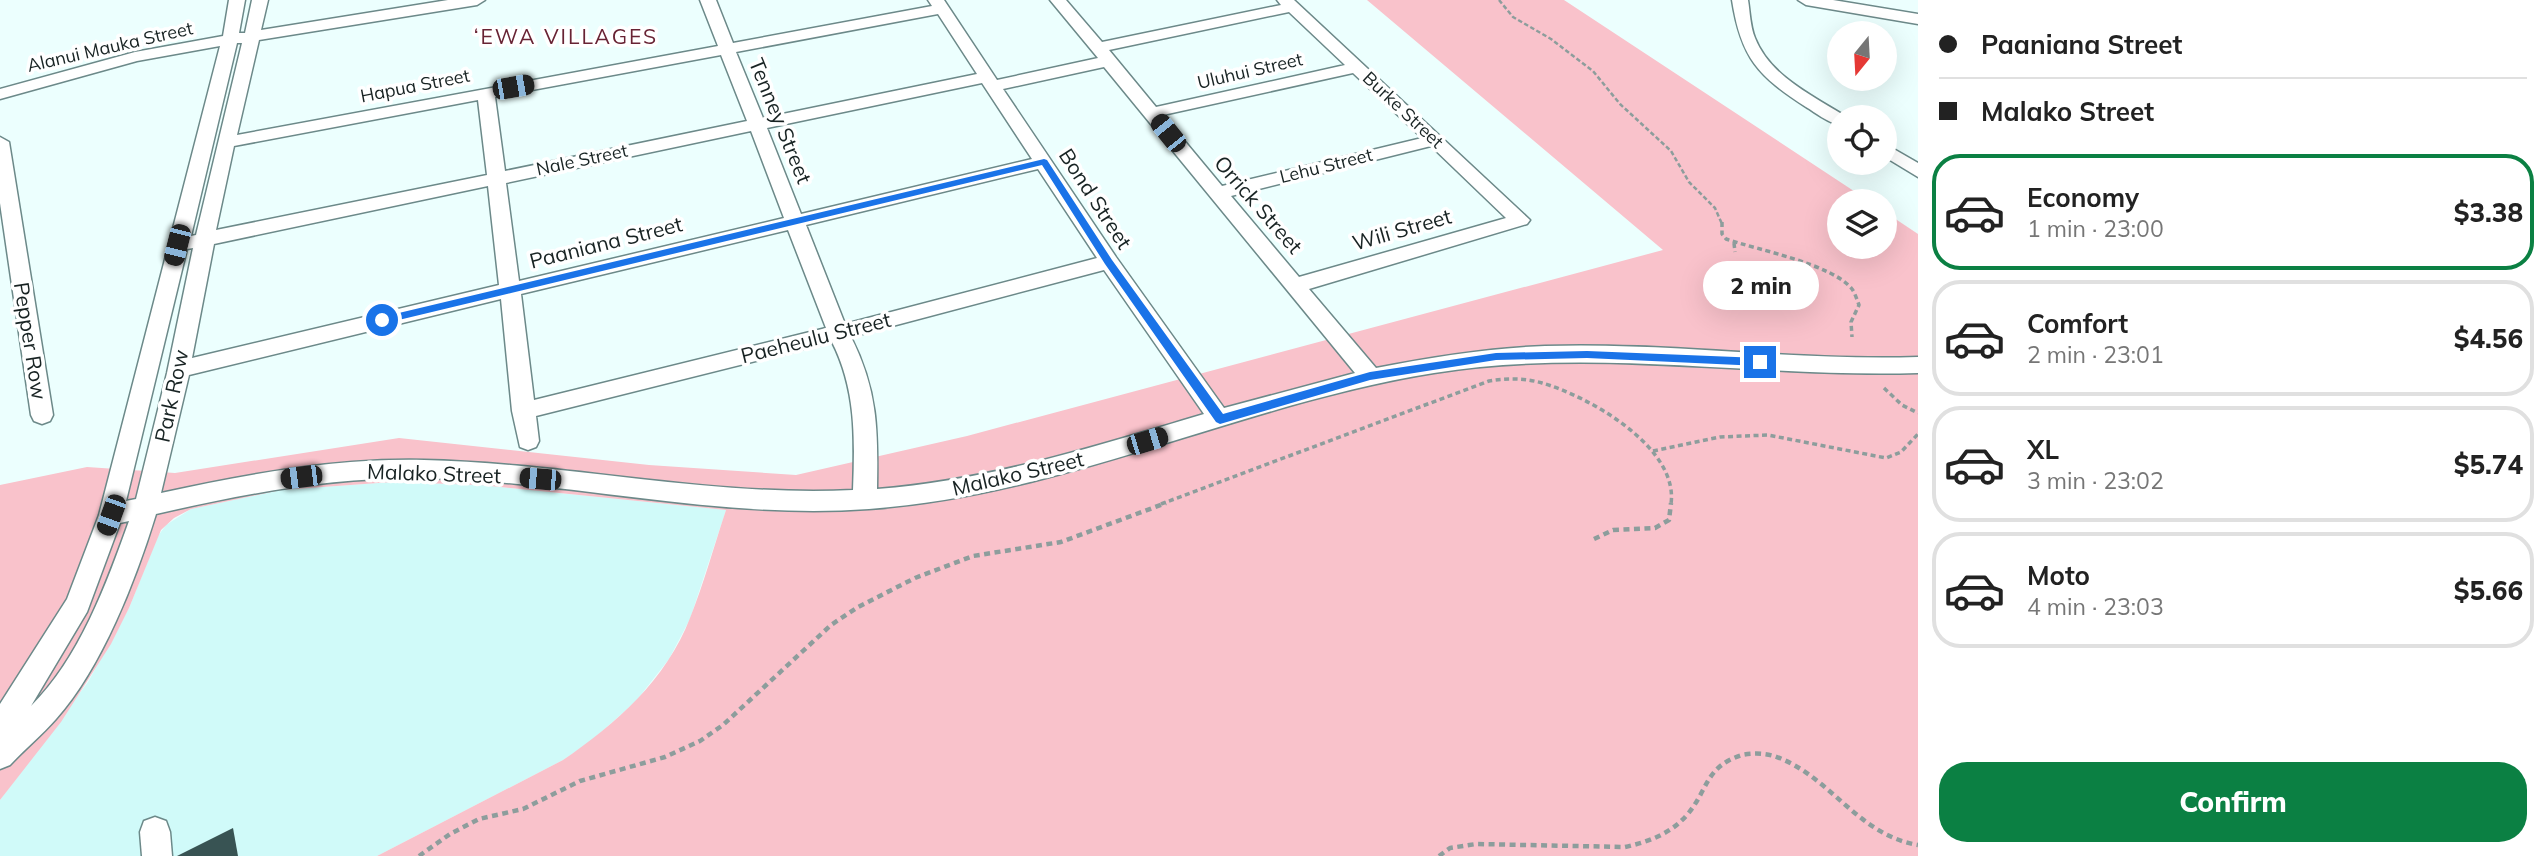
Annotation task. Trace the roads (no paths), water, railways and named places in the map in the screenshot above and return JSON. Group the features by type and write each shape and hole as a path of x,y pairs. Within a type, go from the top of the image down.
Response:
{"street":[{"name":"Park Row","path":"0,727 36,675 78,604 111,515 230,40 237,0"},
{"name":"Park Row","path":"0,755 27,733 71,677 112,601 148,506 179,369 204,239 260,0"},
{"name":"Alanui Mauka Street","path":"0,94 135,57 477,0"},
{"name":"Tenney Street","path":"708,0 838,333 857,372 864,407 864,500"},
{"name":"Orrick Street","path":"1058,0 1370,376"},
{"path":"1740,0 1747,39 1762,62 1791,88 1827,112"},
{"path":"1806,0 1918,19"},
{"name":"Nale Street","path":"177,245 756,124 990,81 1102,54 1289,3"},
{"name":"Burke Street","path":"1289,3 1520,220"},
{"name":"Hapua Street","path":"226,142 727,48 939,4"},
{"name":"Bond Street","path":"939,4 1109,262 1220,419"},
{"name":"Uluhui Street","path":"1152,113 1357,67"},
{"path":"486,92 528,441"},
{"name":"Lehu Street","path":"1217,193 1434,139"},
{"name":"Pepper Row","path":"0,145 42,415"},
{"path":"1897,157 1918,171"},
{"name":"Paaniana Street","path":"179,369 1044,162"},
{"name":"Wili Street","path":"1297,285 1520,220"},
{"name":"Paeheulu Street","path":"523,411 1109,262"},
{"name":"Malako Street","path":"111,515 283,479 390,469 457,471 756,500 864,500 978,487 1074,463 1370,376 1452,361 1531,354 1918,365"}],"district":[{"name":"‘EWA VILLAGES","path":"566,37"}]}
